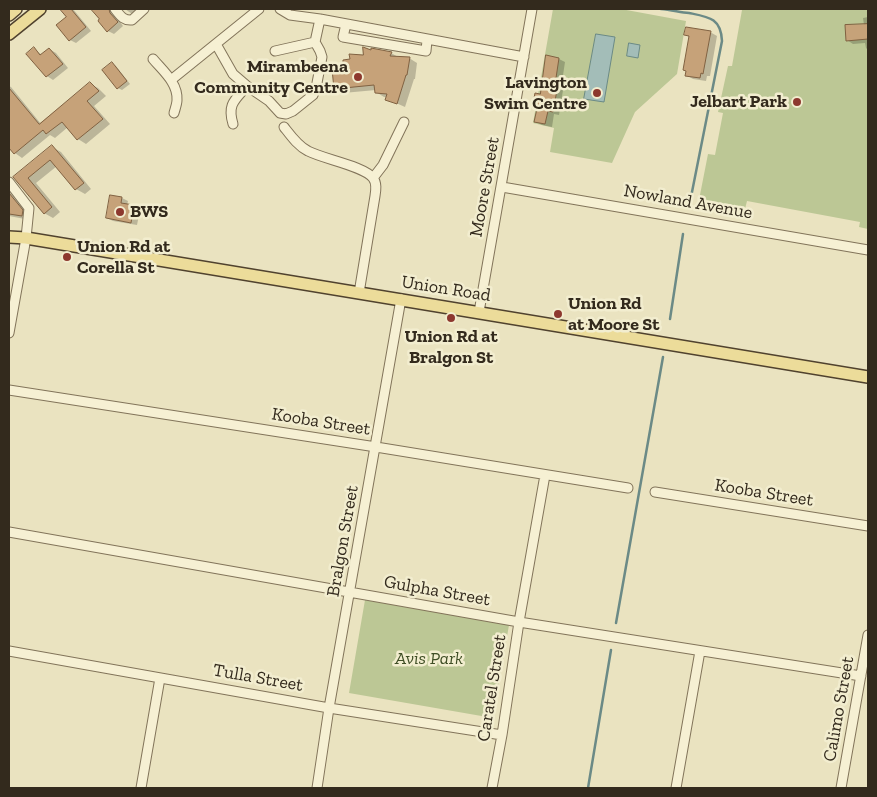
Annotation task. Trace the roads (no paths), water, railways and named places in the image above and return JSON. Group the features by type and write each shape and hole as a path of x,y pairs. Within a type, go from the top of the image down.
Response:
{"main road":[{"path":"9,15 16,9"},
{"path":"9,34 40,9"},
{"name":"Union Road","path":"15,236 868,376"}],"street":[{"path":"115,9 122,18 132,20 144,9"},
{"path":"171,80 259,9"},
{"path":"280,9 290,15 346,24 344,37 426,51 427,40 524,57"},
{"name":"Moore Street","path":"479,312 532,9"},
{"path":"216,44 233,74 269,101 280,113 286,114 293,111 313,95 316,88 322,57 315,42 320,19"},
{"path":"274,51 315,42"},
{"path":"153,59 176,88 177,100 174,113"},
{"path":"233,124 230,109 247,86"},
{"path":"373,178 383,164 404,122"},
{"path":"284,127 299,145 309,152 361,170 373,178 376,188 359,292"},
{"path":"9,182 29,208 15,236 9,333"},
{"name":"Nowland Avenue","path":"502,187 868,250"},
{"name":"Bralgon Street","path":"316,788 401,299"},
{"name":"Kooba Street","path":"9,390 376,446 628,488"},
{"name":"Caratel Street","path":"492,788 545,475"},
{"name":"Kooba Street","path":"655,492 868,526"},
{"name":"Gulpha Street","path":"9,532 519,622 861,676"},
{"name":"Calimo Street","path":"841,788 868,635"},
{"name":"Tulla Street","path":"9,651 330,708 502,735"},
{"path":"676,788 700,651"},
{"path":"141,788 160,678"}],"water":[{"path":"596,34 615,37 604,102 584,99"},
{"path":"629,43 640,45 638,58 627,56"}],"waterway":[{"path":"661,9 708,18 716,23 721,33 722,41 690,202"},
{"path":"670,319 683,234"},
{"path":"616,623 663,357"},
{"path":"588,788 611,650"}],"place":[{"name":"Mirambeena Community Centre","path":"358,77"},
{"name":"Lavington Swim Centre","path":"597,93"},
{"name":"Jelbart Park","path":"797,102"},
{"name":"BWS","path":"120,212"},
{"name":"Union Rd at Corella St","path":"67,257"},
{"name":"Union Rd at Moore St","path":"558,314"},
{"name":"Union Rd at Bralgon St","path":"451,318"}],"park label":[{"name":"Avis Park","path":"429,659"}]}
